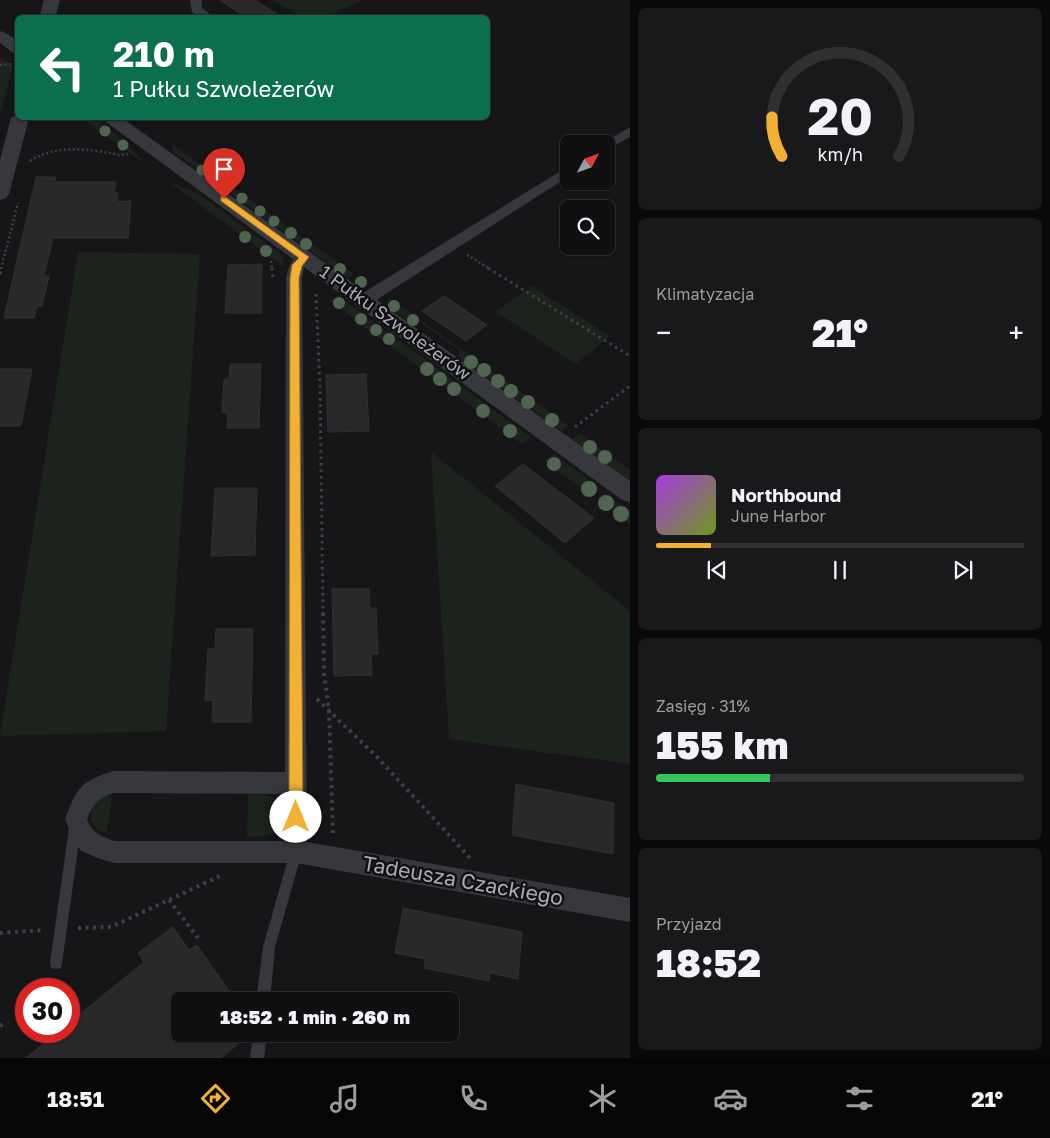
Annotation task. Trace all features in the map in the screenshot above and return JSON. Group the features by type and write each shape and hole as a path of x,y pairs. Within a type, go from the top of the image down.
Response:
{"street":[{"path":"196,0 196,9 205,15"},
{"path":"0,36 14,56"},
{"path":"0,194 19,120"},
{"name":"1 Pułku Szwoleżerów","path":"115,120 630,493"},
{"path":"615,140 630,131"},
{"path":"364,300 560,176"},
{"path":"296,852 294,278 297,265 305,257"},
{"path":"76,820 83,799 95,787 114,782 296,783"},
{"name":"Tadeusza Czackiego","path":"76,820 85,839 96,848 115,852 296,852 630,910"}],"lane":[{"path":"56,963 76,820"},
{"path":"264,992 269,946 296,852"},
{"path":"257,1058 259,1042"}],"path":[{"path":"0,65 14,56"},
{"path":"28,163 42,152 67,148 100,153 107,152 120,157 128,154"},
{"path":"436,254 457,249 630,356"},
{"path":"316,294 321,395 324,673 329,711 334,858"},
{"path":"575,427 630,386"},
{"path":"294,677 378,758 494,885"},
{"path":"0,933 110,927 228,872"},
{"path":"168,900 198,938"}],"shaded area":[{"path":"273,0 362,0 331,15 299,15"},
{"path":"0,57 13,66 0,114"},
{"path":"85,120 97,120 116,134 143,161"},
{"path":"173,145 354,274 348,278 172,151"},
{"path":"172,184 200,195 278,252 283,257 284,267"},
{"path":"78,252 200,254 166,731 0,736"},
{"path":"531,286 610,336 576,364 496,312"},
{"path":"338,296 530,438 522,444 330,301"},
{"path":"389,298 569,426 562,431 459,358 459,350 420,322 409,322 391,308 387,300"},
{"path":"579,433 630,470 630,480 572,439"},
{"path":"431,452 630,611 630,764 449,739"},
{"path":"554,454 599,489 591,496 545,461"},
{"path":"609,497 630,510 630,524 602,503"},
{"path":"248,794 269,796 280,804 280,822 271,834 247,837"},
{"path":"103,796 112,796 107,832 98,831 91,821 92,807"}],"building":[{"path":"220,0 255,0 278,15 242,15"},
{"path":"36,177 56,177 55,182 116,182 114,193 118,193 117,202 131,201 128,238 53,238 44,276 49,276 42,306 37,306 34,318 4,318"},
{"path":"262,264 261,313 225,313 228,265"},
{"path":"444,296 487,325 466,341 422,311"},
{"path":"230,364 261,364 259,428 227,428 228,413 222,413 224,379 229,379"},
{"path":"0,369 32,369 21,426 0,426"},
{"path":"366,374 369,431 328,432 326,375"},
{"path":"523,464 594,518 565,543 495,486"},
{"path":"215,488 257,488 255,555 211,556"},
{"path":"332,589 369,589 370,608 376,608 378,654 371,654 372,675 334,676"},
{"path":"216,629 253,629 251,722 212,722 213,700 205,701 208,649 215,649"},
{"path":"516,784 614,803 613,854 512,835"},
{"path":"403,908 522,932 518,979 490,973 489,981 424,968 425,959 395,953"},
{"path":"173,927 189,950 197,945 230,992 171,992 171,1042 240,1042 221,1058 26,1058 44,1043 80,1043 80,1014 144,962 138,953"}],"route":[{"path":"224,199 305,257 297,265 294,278 296,817"}]}
